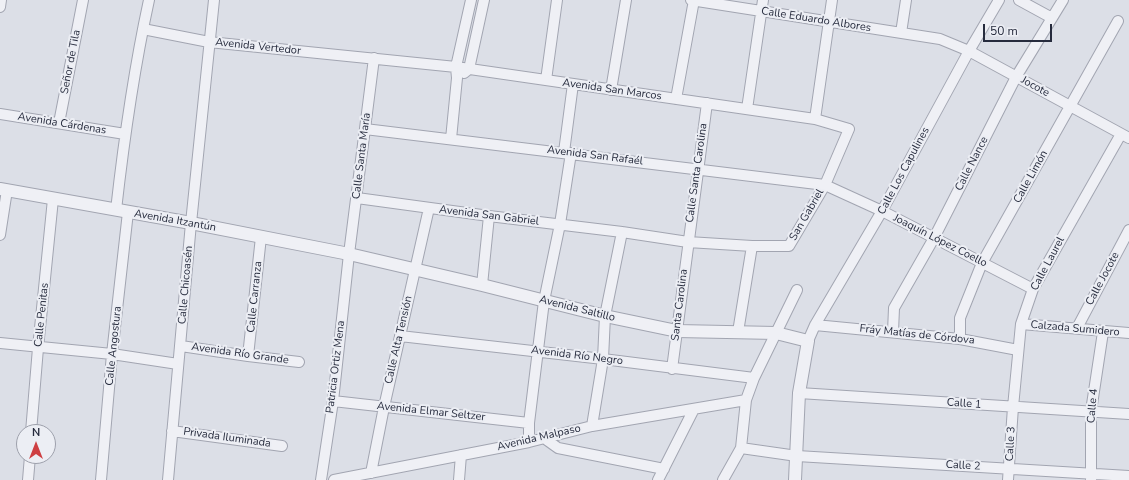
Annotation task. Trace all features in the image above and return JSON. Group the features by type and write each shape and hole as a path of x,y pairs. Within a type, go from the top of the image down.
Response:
{"street":[{"path":"0,7 1,0"},
{"name":"Señor de Tila","path":"59,123 83,0"},
{"path":"116,210 125,134 149,0"},
{"name":"Calle Chicoasén","path":"168,480 191,223 214,0"},
{"path":"451,139 457,78 456,67 471,0"},
{"path":"457,78 469,69 484,0"},
{"path":"546,80 557,0"},
{"path":"611,90 626,0"},
{"name":"Calle Eduardo Albores","path":"691,0 940,39"},
{"path":"676,99 694,0"},
{"path":"747,109 764,0"},
{"path":"815,119 832,0"},
{"path":"901,33 906,0"},
{"name":"Calle Los Capulines","path":"808,341 815,325 882,211 969,51 999,0"},
{"path":"1019,0 1052,18"},
{"name":"Calle Nance","path":"893,332 894,308 934,238 1016,77 1063,0"},
{"name":"Calle Limón","path":"960,339 960,318 982,263 1118,21"},
{"name":"Avenida Vertedor","path":"143,29 209,42 374,58"},
{"name":"Jocote","path":"940,39 969,51 1125,136"},
{"name":"Avenida San Marcos","path":"374,58 456,67 815,119 849,129"},
{"name":"Calle Santa María","path":"349,254 374,58"},
{"path":"529,442 529,423 544,301 560,224 573,84"},
{"name":"Calle Santa Carolina","path":"688,242 706,103"},
{"name":"Avenida Cárdenas","path":"0,114 125,134"},
{"name":"Avenida San Rafaél","path":"365,129 825,184"},
{"name":"San Gabriel","path":"752,246 789,246 825,184 849,129"},
{"name":"Calle Laurel","path":"1013,407 1021,324 1033,289 1125,136"},
{"name":"Joaquín López Coello","path":"825,184 882,211 1033,289"},
{"path":"0,236 3,189"},
{"name":"Avenida Itzantún","path":"3,189 191,223 349,254"},
{"name":"Avenida San Gabriel","path":"357,198 622,232"},
{"name":"Calle Penitas","path":"33,424 38,348 53,199"},
{"name":"Calle Alta Tensión","path":"371,473 384,406 429,208"},
{"name":"Calle Angostura","path":"101,480 112,354 128,212"},
{"path":"482,285 489,216"},
{"name":"Calle Jocote","path":"1077,328 1129,230"},
{"path":"592,426 603,359 605,316 622,232 688,242 752,246 738,332"},
{"name":"Calle Carranza","path":"248,356 261,237"},
{"name":"Santa Carolina","path":"672,368 688,242"},
{"name":"Avenida Saltillo","path":"349,254 605,316 677,331 776,333 808,341"},
{"name":"Patricia Ortiz Mena","path":"320,480 333,401 349,254"},
{"path":"723,480 741,448 746,400 754,378 797,290"},
{"name":"Calzada Sumidero","path":"1021,324 1077,328 1102,332 1129,333"},
{"name":"Fráy Matías de Córdova","path":"815,325 960,339 1018,350"},
{"name":"Calle 4","path":"1091,477 1091,411 1102,332"},
{"name":"Avenida Río Negro","path":"400,336 754,378"},
{"path":"795,480 799,393 808,341"},
{"path":"0,343 38,348 112,354 178,364"},
{"name":"Avenida Río Grande","path":"181,346 299,362"},
{"name":"Calle 1","path":"799,393 1129,414"},
{"name":"Avenida Malpaso","path":"334,480 529,442 592,426 746,400"},
{"name":"Avenida Elmar Seltzer","path":"333,401 529,423"},
{"name":"Calle 3","path":"1008,480 1010,469 1013,407"},
{"path":"658,480 694,409"},
{"name":"Privada Iluminada","path":"172,431 282,446"},
{"path":"544,438 558,448 664,469"},
{"name":"Calle 2","path":"741,448 797,456 1010,469 1091,477 1129,476"},
{"path":"459,480 461,455"},
{"path":"28,480 29,464"},
{"path":"389,470 389,480"}]}
